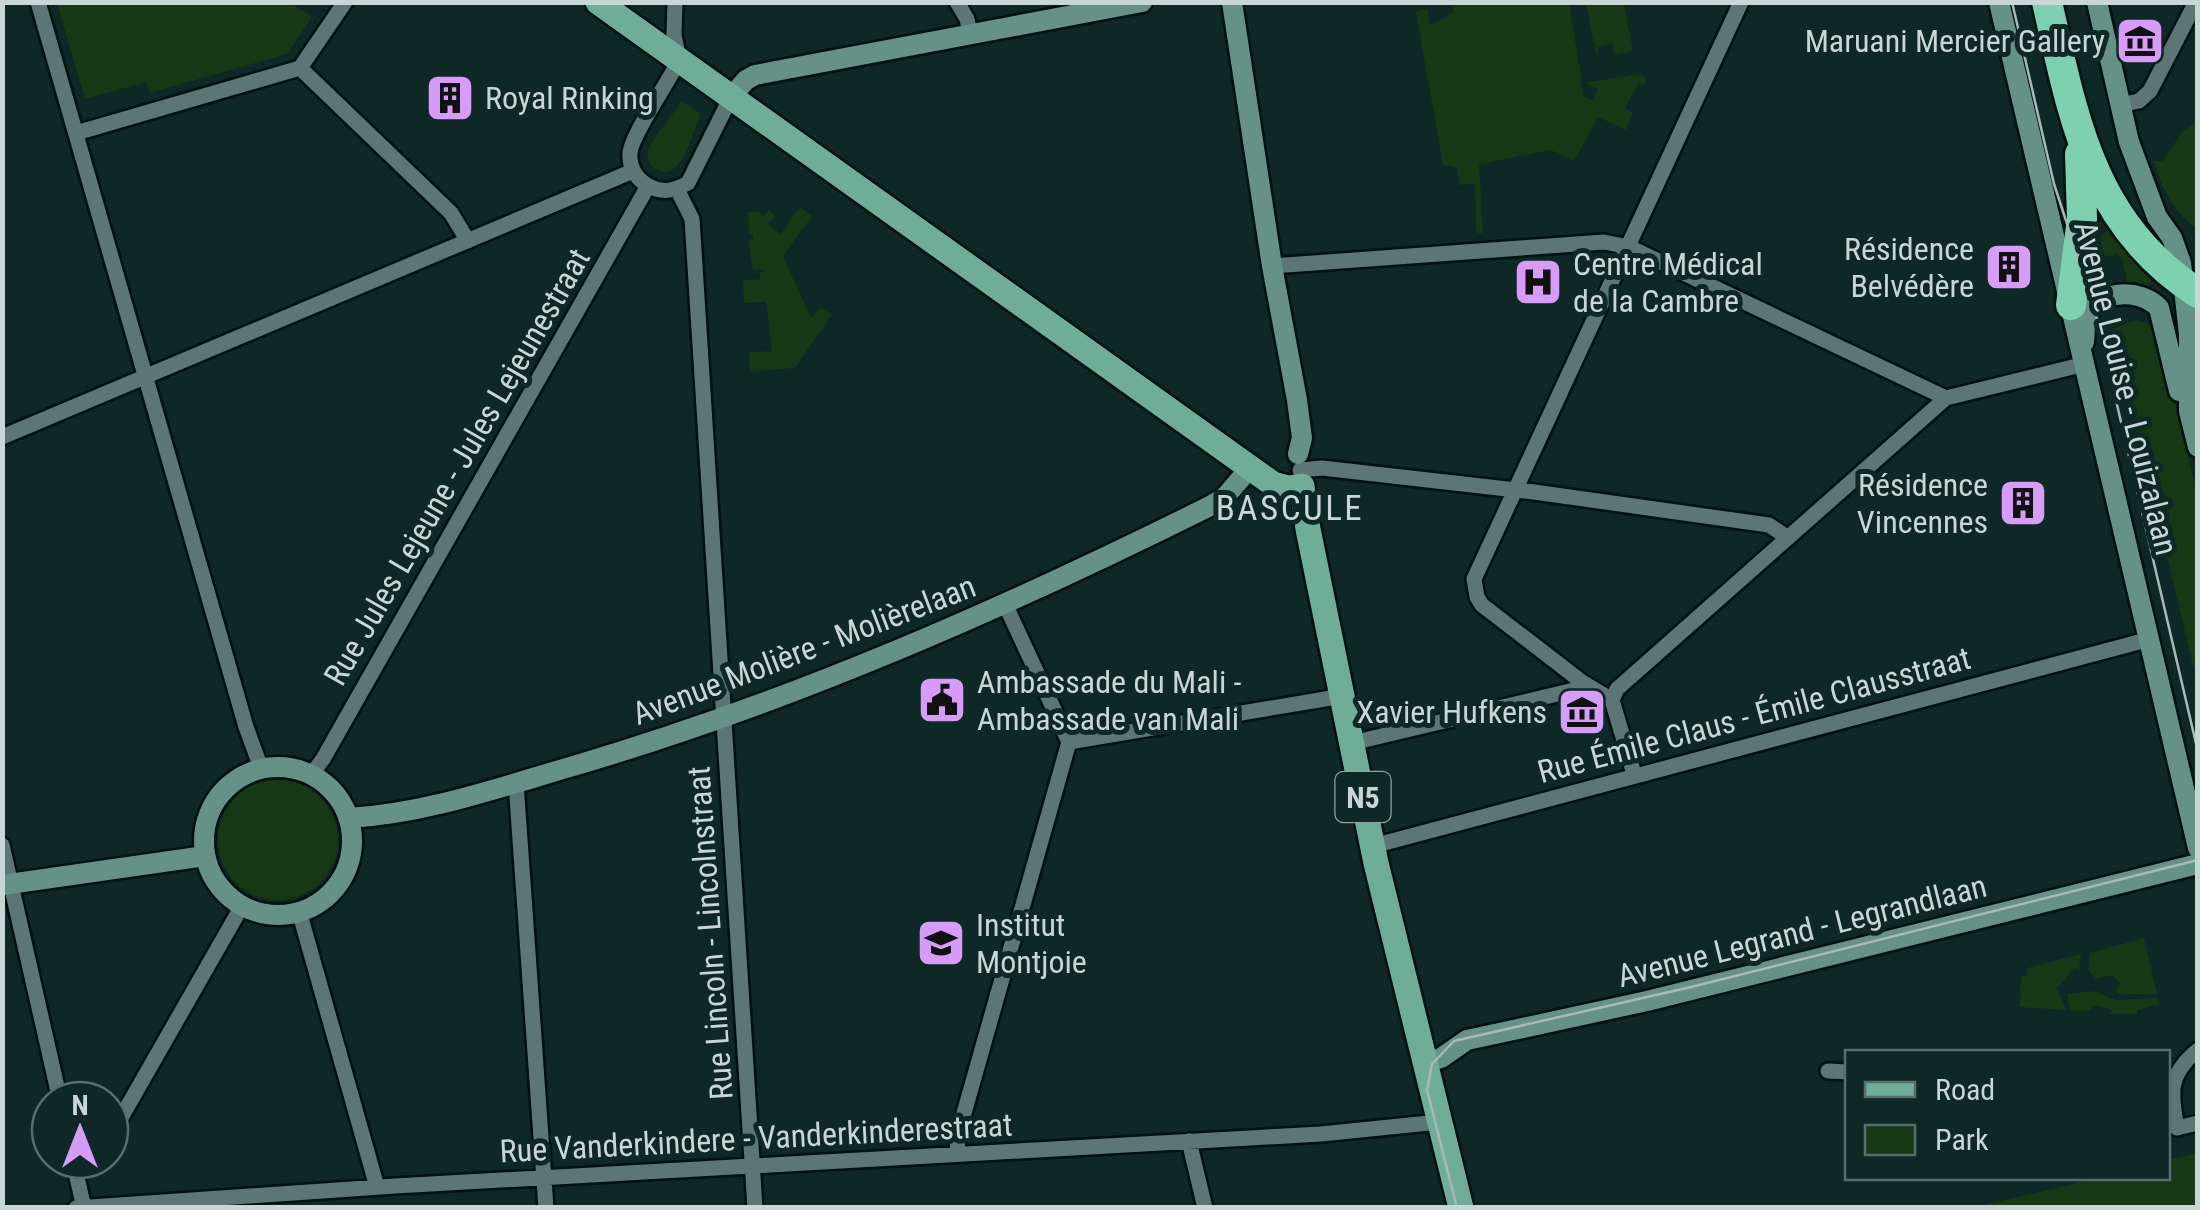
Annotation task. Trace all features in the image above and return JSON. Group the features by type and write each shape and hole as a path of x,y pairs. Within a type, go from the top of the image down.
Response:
{"highway":[{"name":"Avenue Louise - Louizalaan","path":"2047,2 2079,136 2101,185 2154,257 2190,279"},
{"name":"Avenue Louise - Louizalaan","path":"2062,2 2100,151 2132,205 2190,279"},
{"path":"2071,305 2082,219 2079,136"}],"main road":[{"path":"598,2 1250,468 1273,484 1288,488 1300,470 1291,440 1287,402 1292,386 1232,2"},
{"path":"731,97 755,76 1142,2"},
{"name":"Avenue Louise - Louizalaan","path":"1999,2 2198,848"},
{"name":"Avenue Louise - Louizalaan","path":"2097,2 2130,142 2157,216 2172,238 2190,279 2189,411 2198,447"},
{"path":"2084,359 2086,319 2099,302 2116,295 2151,300 2159,308 2180,391 2189,411"},
{"path":"2189,411 2198,372"},
{"name":"Avenue Molière - Molièrelaan","path":"348,818 390,815 612,755 848,670 1006,606 1220,500 1250,468"},
{"name":"N5","path":"1300,470 1373,846 1461,1208"},
{"path":"287,767 311,774 334,792 348,818 351,850 341,880 327,896 299,912 276,914 242,906 221,888 205,856 204,830 212,806 238,778 262,768 287,767"},
{"path":"7,885 205,856"},
{"name":"Avenue Legrand - Legrandlaan","path":"1424,1063 1441,1058 1467,1040 1647,1001 2198,864"}],"street":[{"path":"38,2 246,727 262,768"},
{"path":"76,133 300,68 345,2"},
{"path":"675,2 674,35 679,60 631,148 632,171 648,186 659,190 676,189 688,183 731,97"},
{"path":"957,2 967,18 970,33"},
{"path":"1634,774 1612,700 1582,682 1476,597 1474,579 1742,2"},
{"path":"2120,105 2139,101 2150,91 2196,2"},
{"path":"300,68 451,213 468,240"},
{"path":"2,436 632,171"},
{"name":"Rue Jules Lejeune - Jules Lejeunestraat","path":"311,774 324,759 648,186"},
{"name":"Rue Lincoln - Lincolnstraat","path":"676,189 692,219 755,1208"},
{"path":"1272,266 1604,242 1629,247 1946,398"},
{"path":"1612,700 1618,689 1946,398 2084,359"},
{"path":"1300,470 1333,469 1516,490 1769,525 1788,538"},
{"path":"958,1154 957,1138 1068,742 1006,606"},
{"name":"Rue Émile Claus - Émile Clausstraat","path":"1373,846 2150,640"},
{"path":"1352,744 1574,690 1582,682"},
{"path":"1068,742 1343,696"},
{"path":"516,783 546,1208"},
{"path":"2,845 7,885 55,1080"},
{"path":"130,1103 242,906"},
{"path":"299,912 377,1188"},
{"path":"2198,1050 2182,1064 2170,1089 2177,1128 2198,1123"},
{"path":"1828,1070 1845,1072"},
{"name":"Rue Vanderkindere - Vanderkinderestraat","path":"76,1208 1321,1134 1440,1122"},
{"path":"1190,1141 1204,1208"},
{"path":"78,1180 84,1207"}],"green space":[{"path":"57,3 291,3 312,17 287,54 150,93 146,82 85,99"},
{"path":"1569,3 1584,97 1593,100 1598,89 1585,83 1637,74 1647,78 1644,85 1639,83 1625,108 1633,113 1626,130 1598,117 1574,161 1551,150 1479,164 1483,233 1477,233 1474,184 1459,185 1457,168 1443,165 1416,12 1427,9 1430,25 1453,13 1452,5"},
{"path":"1586,3 1624,3 1633,51 1615,55 1612,44 1598,47 1597,60"},
{"path":"681,101 701,114 678,165 661,171 650,165 647,153"},
{"path":"2197,121 2197,229 2170,199 2154,161 2163,161 2182,132"},
{"path":"800,207 812,216 783,256 811,318 820,307 832,314 795,368 750,371 749,352 772,351 766,302 744,303 743,280 760,279 764,272 753,270 748,241 753,240 753,235 749,234 748,212 759,212 763,217 768,210 775,215 768,225 781,234"},
{"path":"2108,230 2151,281 2149,286 2127,281 2122,258 2117,253 2103,258 2113,283 2100,281 2101,236"},
{"path":"2137,320 2158,328 2197,494 2197,682 2112,326"},
{"path":"278,780 301,785 320,798 333,817 338,840 333,863 320,882 301,895 278,900 255,895 236,882 223,863 218,840 223,817 236,798 255,785"},
{"path":"2144,938 2157,994 2119,994 2116,992 2120,983 2113,975 2096,979 2088,970 2090,953"},
{"path":"2081,954 2079,970 2075,968 2057,988 2066,1010 2020,1007 2021,977 2028,975 2027,968"},
{"path":"2095,991 2115,1000 2157,998 2160,1004 2137,1010 2137,1014 2110,1014 2112,1010 2094,1005 2090,1011 2071,1011 2067,994"},
{"path":"2197,1153 2197,1207 1977,1207 2090,1180 2170,1180 2170,1160"}],"tram line":[{"path":"2012,2 2054,184 2094,306 2198,752"},
{"path":"1457,1208 1427,1090 1432,1064 1454,1041 1691,987 2198,860"}],"place":[{"name":"Maruani Mercier Gallery","path":"2140,41"},
{"name":"Royal Rinking","path":"450,98"},
{"name":"Résidence Belvédère","path":"2009,267"},
{"name":"Centre Médical de la Cambre","path":"1538,282"},
{"name":"Résidence Vincennes","path":"2023,503"},
{"name":"Ambassade du Mali - Ambassade van Mali","path":"942,700"},
{"name":"Xavier Hufkens","path":"1582,712"},
{"name":"Institut Montjoie","path":"941,943"}],"district":[{"name":"BASCULE","path":"1290,508"}]}
